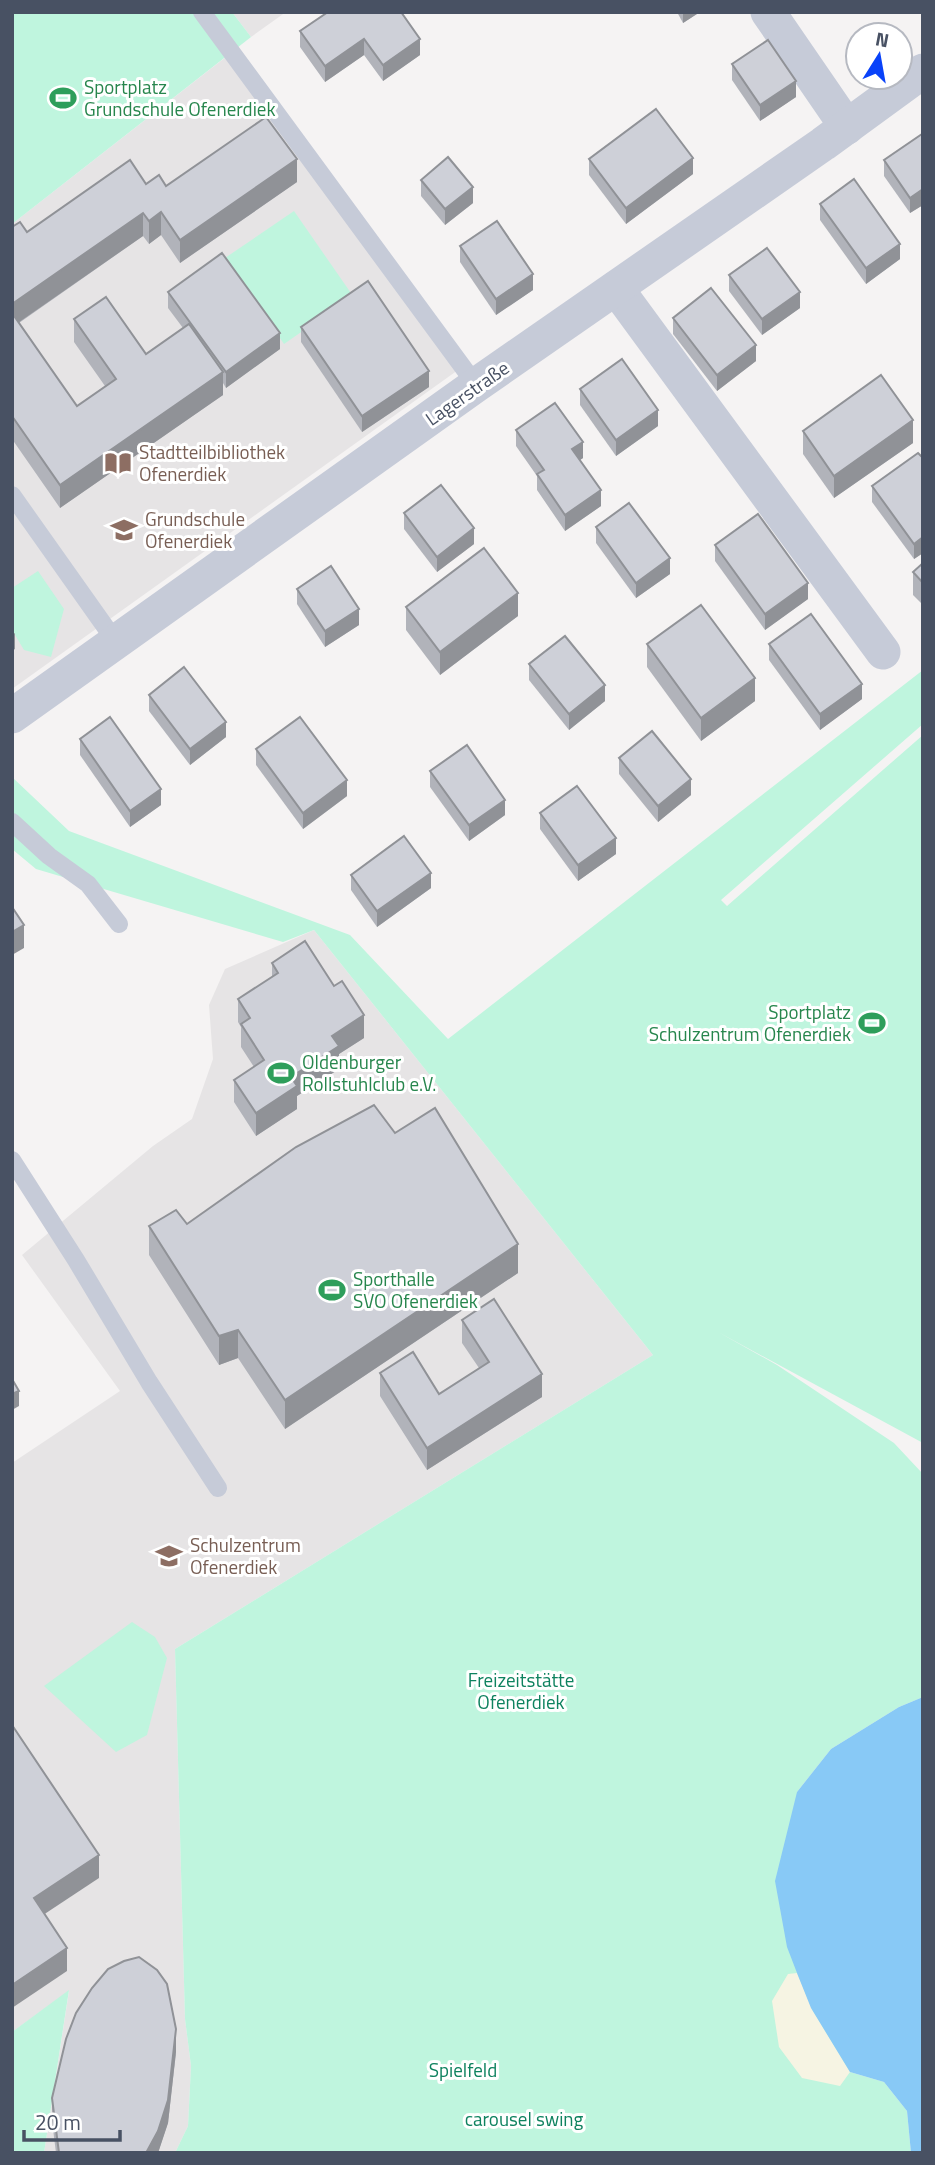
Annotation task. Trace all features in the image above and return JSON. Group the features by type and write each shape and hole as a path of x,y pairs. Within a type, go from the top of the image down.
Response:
{"street":[{"path":"768,12 846,127"},
{"name":"Lagerstraße","path":"12,716 923,71"},
{"path":"616,288 883,652"}],"lane":[{"path":"202,12 476,385"},
{"path":"12,495 116,642"},
{"path":"12,822 49,856 88,884 119,925"},
{"path":"12,1160 218,1488"}],"shaded area":[{"path":"232,12 286,12 251,37"},
{"name":"Grundschule Ofenerdiek","path":"231,53 458,370 12,689 12,224"},
{"name":"Schulzentrum Ofenerdiek","path":"314,930 653,1355 175,1649 185,2019 191,2066 188,2126 175,2153 44,2153 69,1991 12,2032 12,1463 120,1391 22,1255 153,1146 192,1119 213,1059 209,1005 225,969"}],"green space":[{"path":"12,12 232,12 251,37 12,224"},
{"path":"294,211 353,296 284,344 225,258"},
{"path":"38,571 64,609 51,657 24,650 12,630 12,588"},
{"path":"923,670 923,724 721,900 727,906 923,735 923,1443 718,1332 777,1365 894,1443 923,1474 923,1697 899,1707 831,1749 797,1792 850,2072 884,2082 907,2111 911,2153 175,2153 188,2126 191,2066 185,2019 175,1649 653,1355 314,930 283,942 36,869 12,849 12,777 69,831 350,935 448,1039"},
{"path":"132,1622 155,1637 167,1658 147,1735 116,1752 44,1686"},
{"path":"69,1990 44,2153 12,2153 12,2032"}],"sand":[{"path":"797,1973 813,2011 850,2072 840,2086 802,2078 779,2047 772,2001 788,1974"}],"water":[{"path":"923,1697 923,2153 911,2153 907,2111 884,2082 850,2072 811,2008 787,1947 775,1881 797,1792 831,1749 899,1707"}],"building":[{"path":"328,12 401,12 420,39 383,65 364,39 325,66 300,31"},
{"path":"768,40 796,81 760,105 732,64"},
{"path":"656,109 693,158 626,208 589,159"},
{"path":"266,117 297,159 180,240 161,212 149,221 143,213 12,304 12,227 20,222 27,232 130,160 146,184 159,175 166,186"},
{"path":"922,134 923,189 910,198 884,160"},
{"path":"448,157 473,187 445,209 421,180"},
{"path":"854,179 900,244 866,268 820,204"},
{"path":"497,221 533,274 496,299 460,246"},
{"path":"767,248 800,292 762,319 729,275"},
{"path":"222,253 280,333 226,372 168,292"},
{"path":"368,281 429,371 362,416 301,327"},
{"path":"711,288 756,345 717,375 673,318"},
{"path":"106,297 146,354 189,324 223,372 60,485 12,416 12,313 77,406 116,379 74,319"},
{"path":"622,359 658,410 616,440 580,389"},
{"path":"881,375 913,420 834,476 803,431"},
{"path":"555,403 583,442 572,449 601,490 565,515 537,474 544,470 516,430"},
{"path":"918,453 923,458 923,537 914,544 872,486"},
{"path":"441,485 474,528 437,557 404,513"},
{"path":"629,503 670,558 636,583 596,527"},
{"path":"758,514 808,583 765,614 715,545"},
{"path":"484,548 518,593 440,652 406,607"},
{"path":"923,563 923,583 913,572"},
{"path":"331,566 359,609 325,631 297,589"},
{"path":"701,605 755,678 701,718 647,644"},
{"path":"811,614 862,684 820,714 769,644"},
{"path":"565,636 605,685 569,714 529,664"},
{"path":"184,667 226,722 190,749 149,695"},
{"path":"110,717 161,789 130,811 80,739"},
{"path":"300,717 347,780 303,813 256,749"},
{"path":"652,731 691,779 658,806 619,758"},
{"path":"467,745 505,800 469,825 430,771"},
{"path":"577,786 616,838 578,865 540,813"},
{"path":"404,836 431,873 377,911 351,875"},
{"path":"12,907 24,925 12,932"},
{"path":"305,941 334,986 342,981 364,1015 332,1036 339,1046 291,1077 297,1086 256,1113 234,1080 264,1060 241,1024 250,1018 238,999 278,973 272,963"},
{"name":"Sporthalle SVO Ofenerdiek","path":"374,1105 395,1133 435,1108 518,1244 285,1400 238,1330 219,1336 149,1226 176,1210 187,1224 296,1147"},
{"path":"494,1299 542,1374 427,1448 380,1373 413,1352 439,1394 489,1362 462,1320"},
{"path":"12,1379 19,1391 12,1394"},
{"path":"12,1725 99,1855 34,1898 67,1948 12,1985"},
{"path":"139,1957 157,1970 167,1984 176,2029 168,2100 158,2131 146,2153 59,2153 52,2098 66,2039 76,2013 108,1969"}],"place":[{"name":"Sportplatz Grundschule Ofenerdiek","path":"63,98"},
{"name":"Stadtteilbibliothek Ofenerdiek","path":"118,463"},
{"name":"Grundschule Ofenerdiek","path":"124,530"},
{"name":"Sportplatz Schulzentrum Ofenerdiek","path":"872,1023"},
{"name":"Oldenburger Rollstuhlclub e.V.","path":"281,1073"},
{"name":"Sporthalle SVO Ofenerdiek","path":"332,1290"},
{"name":"Schulzentrum Ofenerdiek","path":"169,1556"}],"park label":[{"name":"Freizeitstätte Ofenerdiek","path":"521,1691"},
{"name":"Spielfeld","path":"463,2070"},
{"name":"carousel swing","path":"524,2119"}]}
